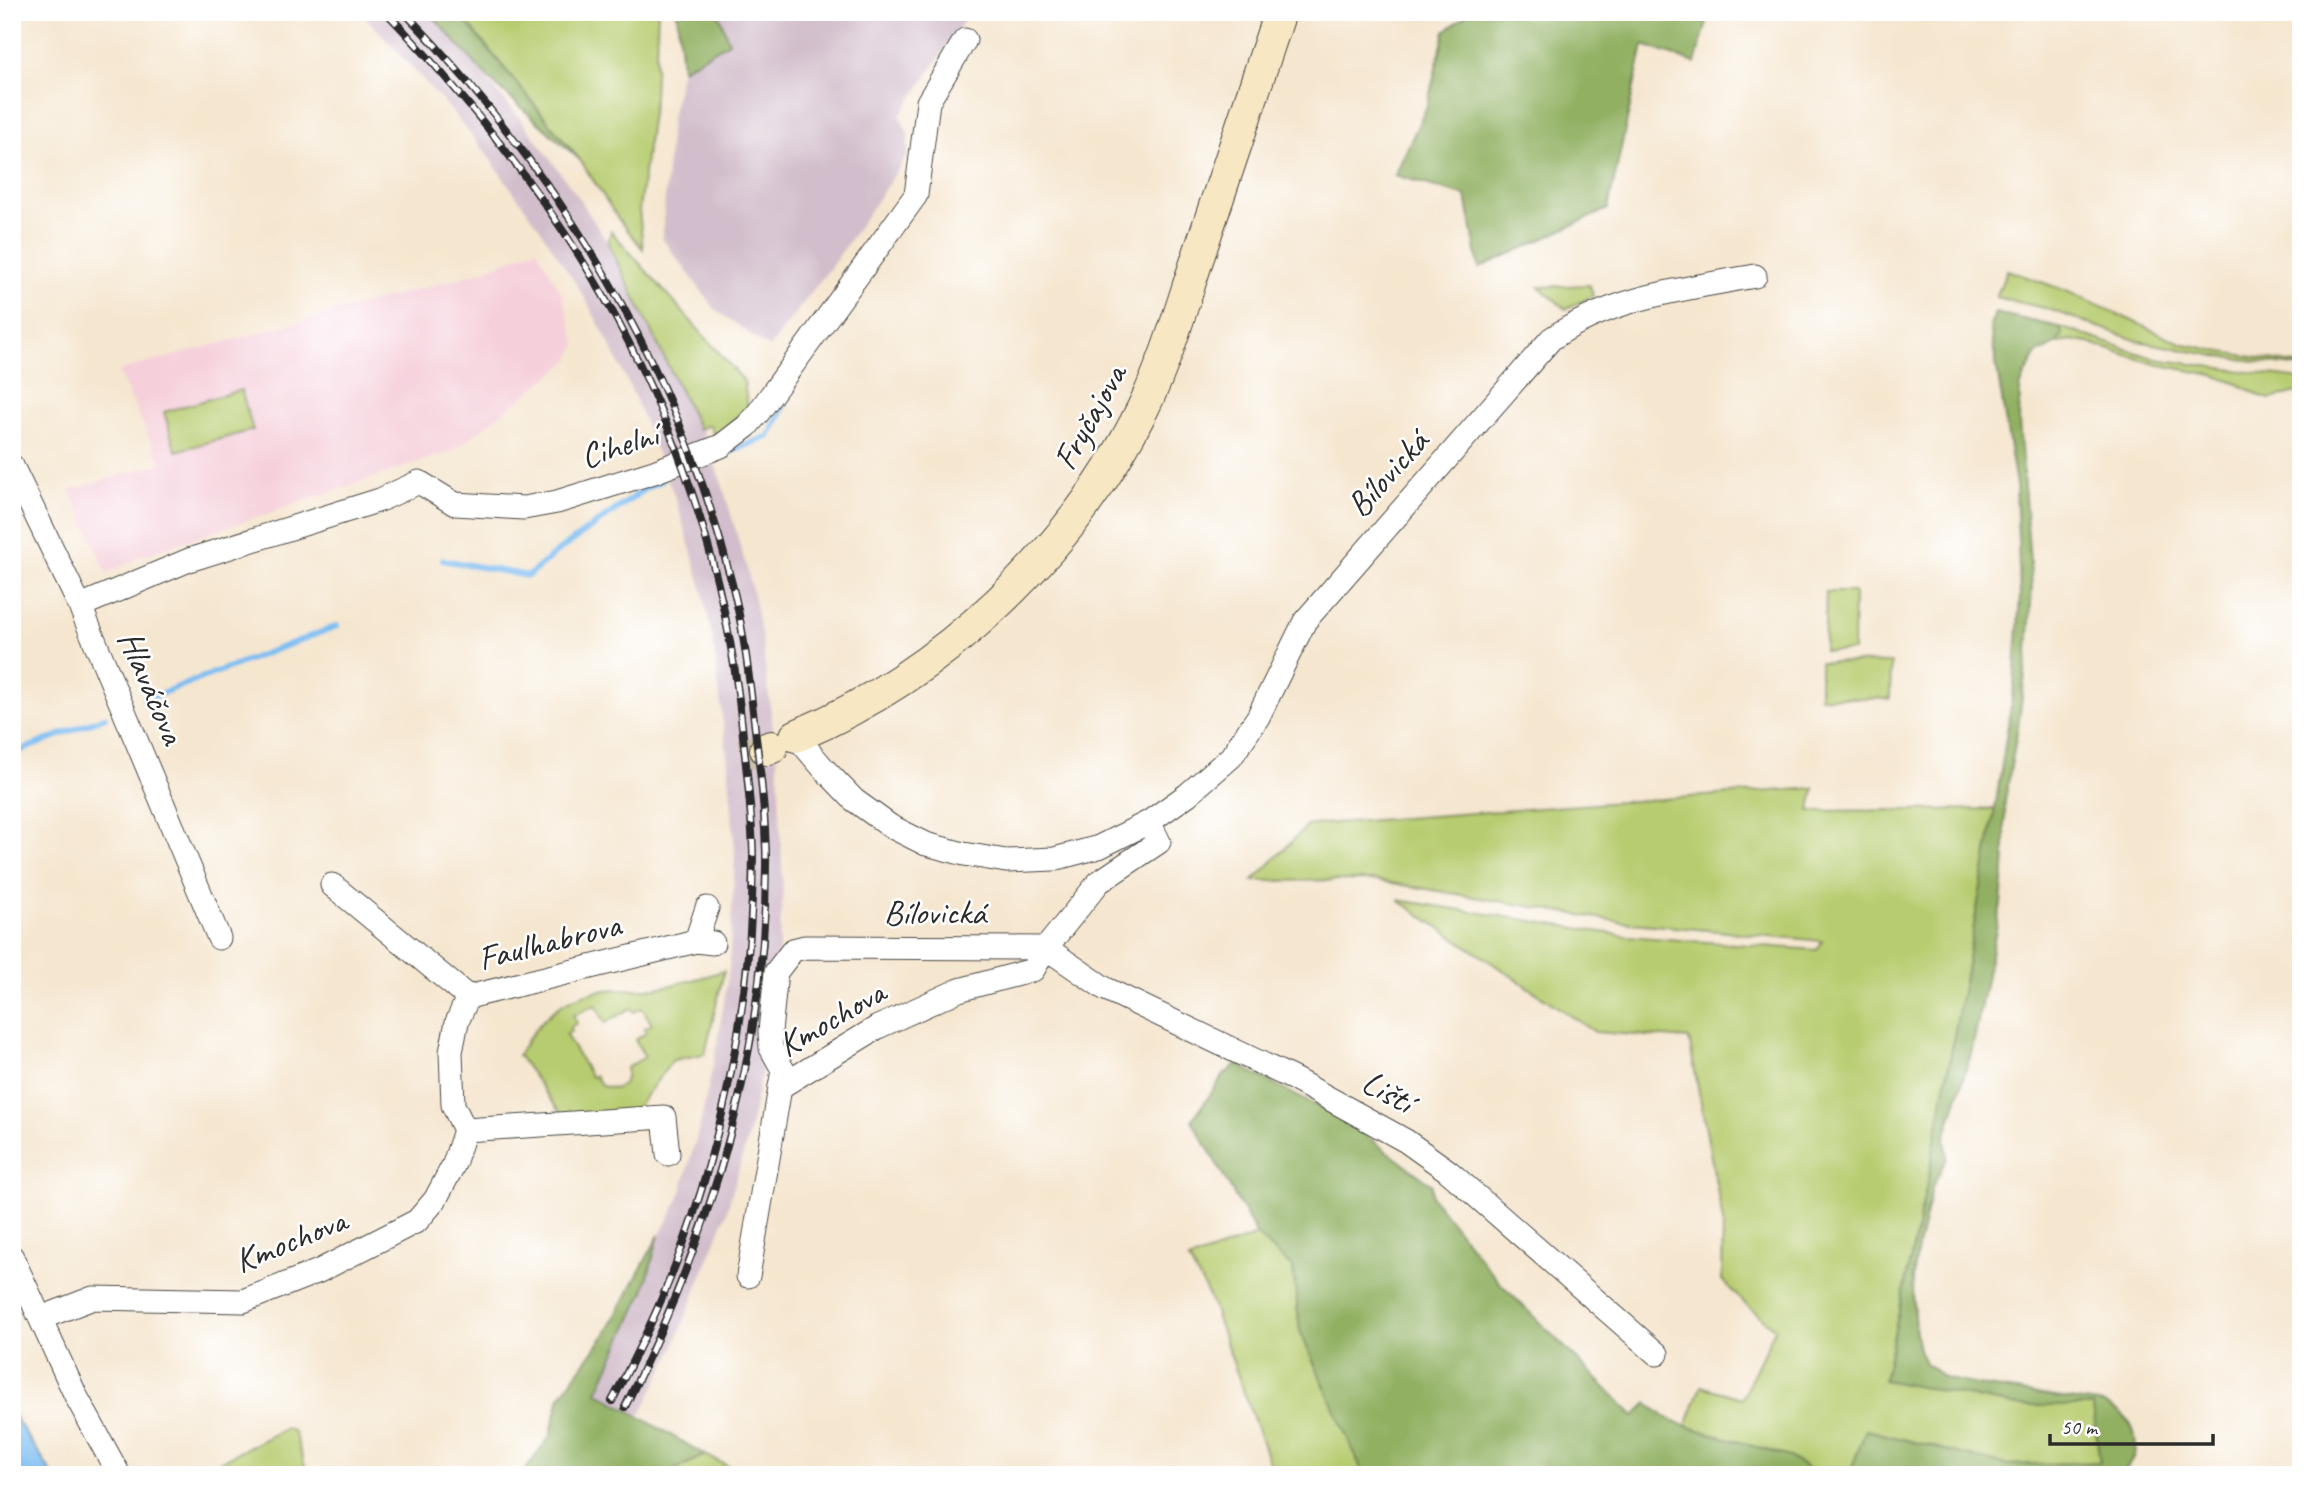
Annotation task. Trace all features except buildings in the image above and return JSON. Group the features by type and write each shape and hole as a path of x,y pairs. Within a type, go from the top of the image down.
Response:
{"main road":[{"name":"Fryčajova","path":"778,744 836,720 898,681 968,628 1040,560 1108,471 1143,409 1168,348 1280,12"}],"street":[{"name":"Cihelní","path":"80,606 189,560 380,500 419,482 455,504 524,508 557,502 654,472 721,446 747,426 758,413 916,195 928,102 965,40"},
{"name":"Bílovická","path":"778,744 824,769 854,800 890,826 926,844 1006,861 1054,859 1099,847 1149,822 1187,795 1231,757 1258,717 1305,621 1551,339 1572,324 1604,309 1642,298 1755,276"},
{"name":"Hlaváčova","path":"12,466 80,606 219,938"},
{"path":"1046,948 1099,882 1159,842 1149,822"},
{"name":"Faulhabrova","path":"332,885 468,997 705,942 706,908"},
{"name":"Bílovická","path":"780,1087 783,1070 771,1048 770,1032 776,972 793,950 805,947 1046,948"},
{"name":"Kmochova","path":"748,1276 780,1087 890,1022 959,990 1033,970 1046,948"},
{"name":"Liští","path":"1046,948 1104,988 1294,1079 1406,1141 1448,1171 1657,1354"},
{"path":"468,997 457,1022 451,1052 453,1105 465,1130 664,1117 668,1154"},
{"name":"Kmochova","path":"41,1318 93,1298 243,1301 319,1271 417,1220 435,1200 454,1164 465,1130"},
{"path":"12,1257 76,1396 119,1475"}],"shaded area":[{"path":"361,12 429,12 523,122 579,198 627,273 701,427 722,484 749,576 761,633 778,768 783,889 777,974 765,1055 749,1133 726,1214 672,1352 640,1416 572,1381 607,1332 679,1199 701,1121 717,1046 729,968 735,853 729,773 713,641 702,588 676,500 635,398 585,298 485,152 448,107"},
{"path":"718,12 970,12 900,116 908,134 908,155 836,260 769,348 715,309 662,238 671,118 682,69 729,42"},
{"path":"537,249 562,294 577,347 574,348 570,360 455,450 133,559 134,561 107,573 70,490 161,463 118,371 474,274"}],"green space":[{"path":"429,12 458,12 580,160 485,75"},
{"path":"458,12 658,12 654,97 639,210 643,249 619,220 580,160"},
{"path":"677,12 718,12 729,42 682,69"},
{"path":"1470,12 1710,12 1695,63 1643,45 1608,209 1479,268 1466,196 1395,175 1427,106 1445,31"},
{"path":"611,231 744,381 748,410 743,410 716,441 710,425 699,429 608,243"},
{"path":"2007,270 2064,290 2181,343 2301,367 2216,356 2138,341 2048,309 1996,297"},
{"path":"1590,285 1593,296 1566,309 1539,287"},
{"path":"1995,313 2060,327 2062,335 2056,344 2037,353 2020,389 2019,422 2032,587 2028,652 2005,800 2005,858 2001,904 1972,1050 1945,1138 1947,1158 1932,1187 1919,1242 1913,1277 1914,1318 1918,1347 1925,1363 1944,1378 2104,1404 2131,1425 2136,1444 2134,1454 2122,1475 1849,1475 1866,1430 2005,1465 2100,1462 2093,1406 2018,1406 1884,1380 1930,1170 1995,809 2014,686 2020,597 2016,485 1990,326"},
{"path":"2060,327 2156,359 2301,379 2301,391 2271,399 2213,375 2155,364 2089,343 2070,340 2056,344 2062,335"},
{"path":"241,390 253,430 176,451 164,412"},
{"path":"1826,592 1854,592 1853,651 1824,651"},
{"path":"1820,662 1891,663 1890,699 1820,697"},
{"path":"1814,788 1810,811 1995,809 1930,1170 1884,1380 2018,1406 2093,1406 2100,1463 2005,1465 1866,1430 1849,1475 1818,1475 1789,1457 1686,1426 1701,1386 1742,1398 1775,1329 1722,1280 1723,1221 1689,1039 1595,1032 1398,900 1627,936 1817,950 1822,941 1622,922 1374,880 1253,881 1308,825"},
{"path":"724,971 705,1054 673,1060 634,1111 562,1115 518,1055 543,1020 564,1003 577,997 606,990 664,987","holes":["596,1005 605,1023 631,1008 634,1012 642,1008 652,1024 644,1029 646,1033 635,1040 645,1057 626,1068 625,1081 615,1089 602,1086 595,1076 591,1077 566,1035 571,1031 570,1027 577,1023 573,1015"]},
{"path":"1236,1064 1349,1123 1432,1185 1432,1197 1498,1281 1634,1416 1647,1403 1665,1417 1686,1426 1789,1457 1818,1475 1364,1475 1300,1331 1293,1268 1257,1235 1192,1120 1224,1075"},
{"path":"659,1235 644,1291 597,1392 705,1455 664,1475 522,1475 550,1436 560,1397 607,1332"},
{"path":"1257,1235 1293,1268 1300,1331 1364,1475 1274,1475 1209,1296 1189,1260"},
{"path":"286,1428 294,1432 308,1475 201,1475 200,1472"},
{"path":"705,1455 747,1475 664,1475"}],"water":[{"path":"12,1410 53,1475 17,1475 12,1468"}],"waterway":[{"path":"729,452 769,436 785,404"},
{"path":"443,560 528,576 558,551 649,486 661,481"},
{"path":"144,700 337,626"},
{"path":"12,754 105,717"}],"tunnel":[{"path":"741,755 766,749"}],"railway":[{"path":"386,12 455,88 519,168 577,252 628,341 650,386 688,480 716,577 736,676 749,790 753,854 752,905 742,1010 722,1114 693,1215 662,1298 612,1401"},
{"path":"404,12 513,138 561,205 605,275 644,347 678,422 708,500 731,580 743,639 765,823 766,887 758,992 739,1097 710,1202 657,1340 625,1407"}]}
